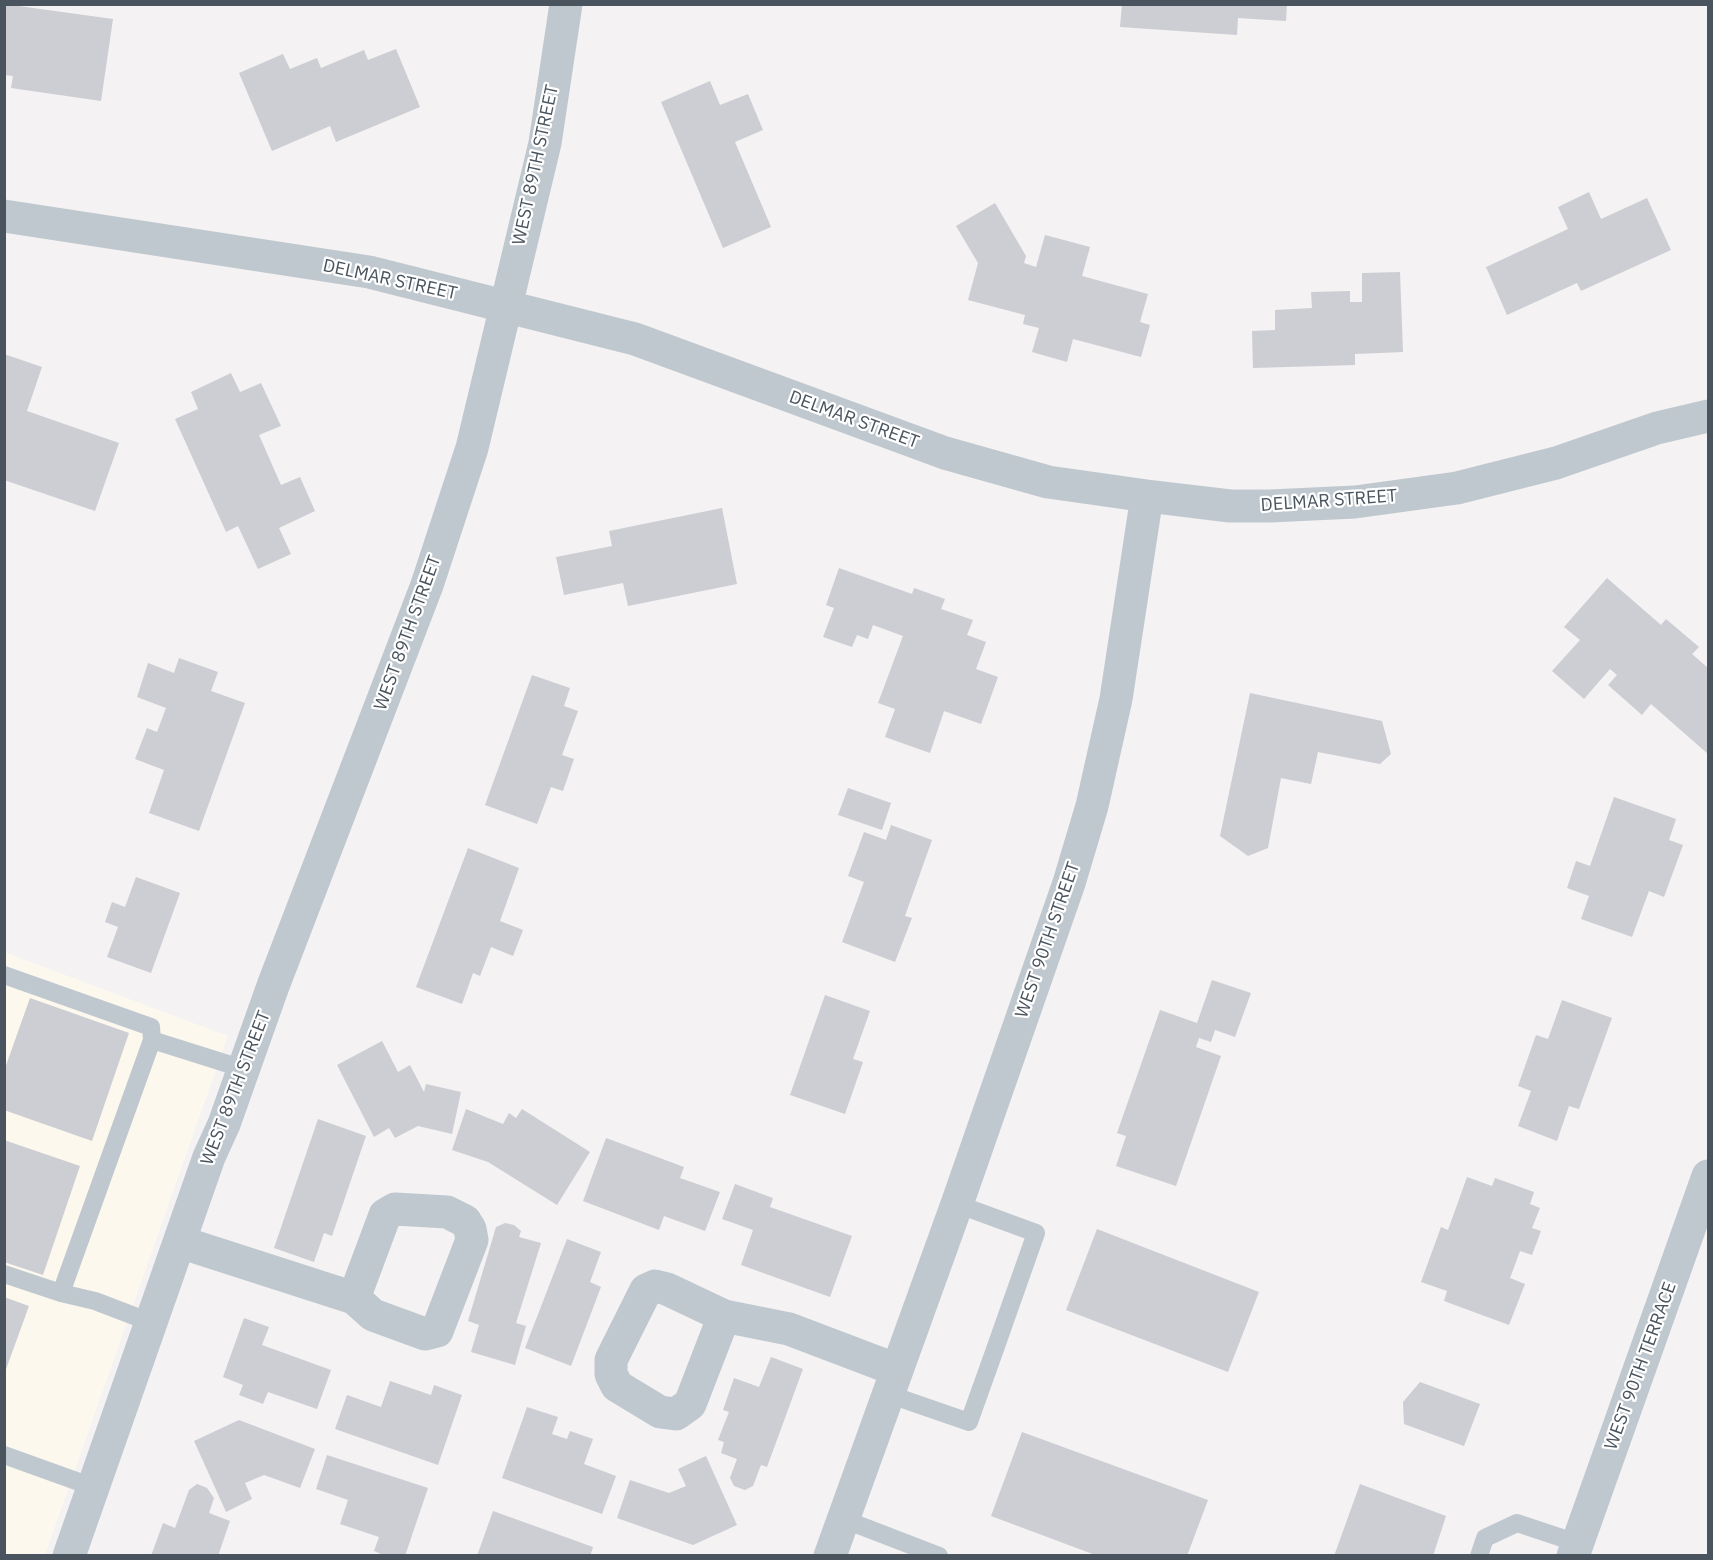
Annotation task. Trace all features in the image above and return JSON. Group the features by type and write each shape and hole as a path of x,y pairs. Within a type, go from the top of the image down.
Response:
{"street":[{"name":"WEST 89TH STREET","path":"69,1556 209,1157 427,585 472,448 545,143 566,4"},
{"name":"DELMAR STREET","path":"4,216 369,272 635,339 945,453 1048,482 1230,506 1355,502 1445,489 1556,463 1657,428 1708,416"},
{"name":"WEST 90TH STREET","path":"830,1556 1066,894 1092,806 1116,699 1147,496"},
{"name":"WEST 90TH TERRACE","path":"1575,1550 1708,1176"},
{"path":"180,1242 354,1298"},
{"path":"724,1316 789,1329 892,1382"}],"lane":[{"path":"4,975 151,1027 152,1040 61,1293"},
{"path":"152,1040 244,1069"},
{"path":"892,1382 969,1422 1036,1233 957,1204"},
{"path":"4,1275 95,1301 150,1322"},
{"path":"4,1455 93,1487"},
{"path":"843,1519 933,1555"},
{"path":"1479,1556 1485,1538 1517,1523 1575,1550"}],"shaded area":[{"path":"4,952 228,1036 45,1555 5,1555"}],"building":[{"path":"4,4 113,19 101,101 11,88 13,76 4,75"},
{"path":"1122,4 1287,4 1286,21 1238,18 1237,35 1120,27"},
{"path":"396,49 420,107 336,142 330,126 272,151 239,73 283,54 290,69 317,58 321,68 364,50 368,60"},
{"path":"710,81 720,105 748,94 763,130 735,142 771,227 723,248 661,102"},
{"path":"1589,192 1601,219 1647,198 1671,250 1581,291 1577,283 1507,315 1486,267 1568,229 1558,207"},
{"path":"995,203 1026,256 1024,263 1036,267 1045,235 1090,247 1082,276 1148,294 1140,322 1150,325 1141,357 1073,339 1067,362 1032,352 1039,328 1023,324 1025,315 968,300 978,263 956,226"},
{"path":"1400,272 1403,352 1355,354 1355,365 1253,368 1252,331 1275,330 1275,310 1312,308 1311,292 1350,291 1350,302 1362,302 1362,273"},
{"path":"4,354 42,367 27,411 119,443 95,511 4,480"},
{"path":"231,373 240,392 261,383 281,426 259,435 281,485 300,477 315,511 279,528 291,554 258,569 238,526 226,532 175,419 198,409 191,392"},
{"path":"722,508 737,584 628,606 623,583 564,595 556,557 612,546 609,531"},
{"path":"839,568 912,594 914,588 945,599 941,609 973,620 967,635 986,642 976,669 998,677 981,724 944,711 930,753 885,737 895,709 878,703 903,636 873,625 868,639 857,635 852,647 823,637 834,608 826,605"},
{"path":"1607,578 1661,625 1666,619 1699,647 1692,654 1708,668 1708,754 1651,704 1642,715 1608,685 1617,675 1610,669 1584,699 1552,671 1580,640 1564,627"},
{"path":"179,658 218,672 211,691 245,703 199,831 149,813 164,770 135,759 147,728 157,732 166,708 137,697 148,663 174,673"},
{"path":"532,675 570,688 564,706 578,711 562,755 574,759 563,791 551,787 537,824 485,805"},
{"path":"1250,693 1382,721 1391,754 1380,764 1318,752 1311,784 1281,778 1268,848 1248,856 1220,836"},
{"path":"848,788 891,803 882,830 838,815"},
{"path":"1614,797 1676,819 1669,840 1683,845 1664,897 1649,891 1632,937 1581,919 1589,896 1567,888 1576,861 1590,866"},
{"path":"891,825 932,840 905,916 912,918 895,962 842,942 864,882 848,876 864,832 886,840"},
{"path":"468,848 519,868 500,921 523,930 513,956 491,947 480,976 473,973 462,1004 416,987"},
{"path":"136,877 180,893 151,973 107,957 118,927 105,922 112,902 125,907"},
{"path":"1212,980 1251,993 1235,1037 1215,1030 1211,1042 1199,1038 1196,1047 1221,1056 1176,1186 1116,1166 1126,1136 1117,1133 1160,1010 1197,1023"},
{"path":"825,995 870,1011 853,1059 863,1062 845,1114 790,1095"},
{"path":"30,998 129,1033 92,1141 4,1110 4,1071"},
{"path":"1562,1000 1612,1018 1579,1109 1569,1106 1557,1141 1518,1126 1531,1091 1518,1086 1536,1035 1548,1039"},
{"path":"382,1041 398,1072 410,1065 424,1092 426,1084 461,1092 452,1134 418,1126 395,1138 389,1128 374,1137 337,1065"},
{"path":"466,1109 503,1124 509,1113 516,1118 522,1109 590,1152 557,1205 488,1162 452,1150"},
{"path":"318,1119 366,1136 332,1236 324,1233 314,1262 274,1248"},
{"path":"606,1138 684,1167 680,1178 720,1192 705,1231 664,1216 659,1230 583,1201"},
{"path":"4,1140 80,1166 43,1275 4,1262"},
{"path":"1467,1177 1492,1186 1495,1178 1534,1192 1530,1204 1540,1208 1532,1228 1541,1231 1532,1255 1520,1251 1510,1278 1525,1284 1509,1325 1444,1301 1447,1291 1421,1282 1441,1227 1448,1230"},
{"path":"735,1184 773,1198 770,1207 852,1236 830,1297 741,1265 753,1230 722,1219"},
{"path":"505,1223 514,1225 521,1231 519,1237 541,1243 516,1323 526,1326 515,1365 471,1352 479,1325 468,1321 496,1227"},
{"path":"1097,1229 1259,1292 1228,1372 1066,1310"},
{"path":"567,1239 601,1252 590,1282 601,1287 571,1366 525,1348"},
{"path":"4,1297 29,1306 5,1372 4,1372"},
{"path":"244,1318 269,1327 262,1345 331,1370 317,1409 268,1392 263,1404 239,1395 243,1385 223,1377"},
{"path":"771,1357 803,1369 767,1467 761,1465 753,1486 745,1490 734,1486 730,1478 737,1459 721,1453 724,1442 718,1440 729,1412 723,1410 734,1378 759,1387"},
{"path":"390,1381 431,1395 434,1385 462,1395 438,1465 335,1429 347,1395 381,1407"},
{"path":"1420,1382 1480,1404 1464,1446 1404,1424 1403,1402"},
{"path":"527,1407 558,1417 552,1434 567,1439 570,1431 593,1439 584,1464 616,1476 602,1514 502,1478"},
{"path":"239,1420 315,1449 300,1488 264,1475 245,1483 252,1499 226,1512 194,1441"},
{"path":"1022,1432 1208,1500 1187,1556 1098,1556 991,1516"},
{"path":"327,1455 428,1488 405,1556 386,1556 374,1551 379,1537 340,1524 348,1500 316,1489"},
{"path":"706,1456 737,1525 693,1545 617,1518 630,1480 669,1493 686,1486 678,1469"},
{"path":"197,1484 207,1488 214,1498 209,1513 230,1521 218,1556 151,1556 163,1523 175,1528 189,1490"},
{"path":"1360,1484 1446,1516 1433,1556 1334,1556"},
{"path":"493,1511 593,1547 590,1556 477,1556"}]}
